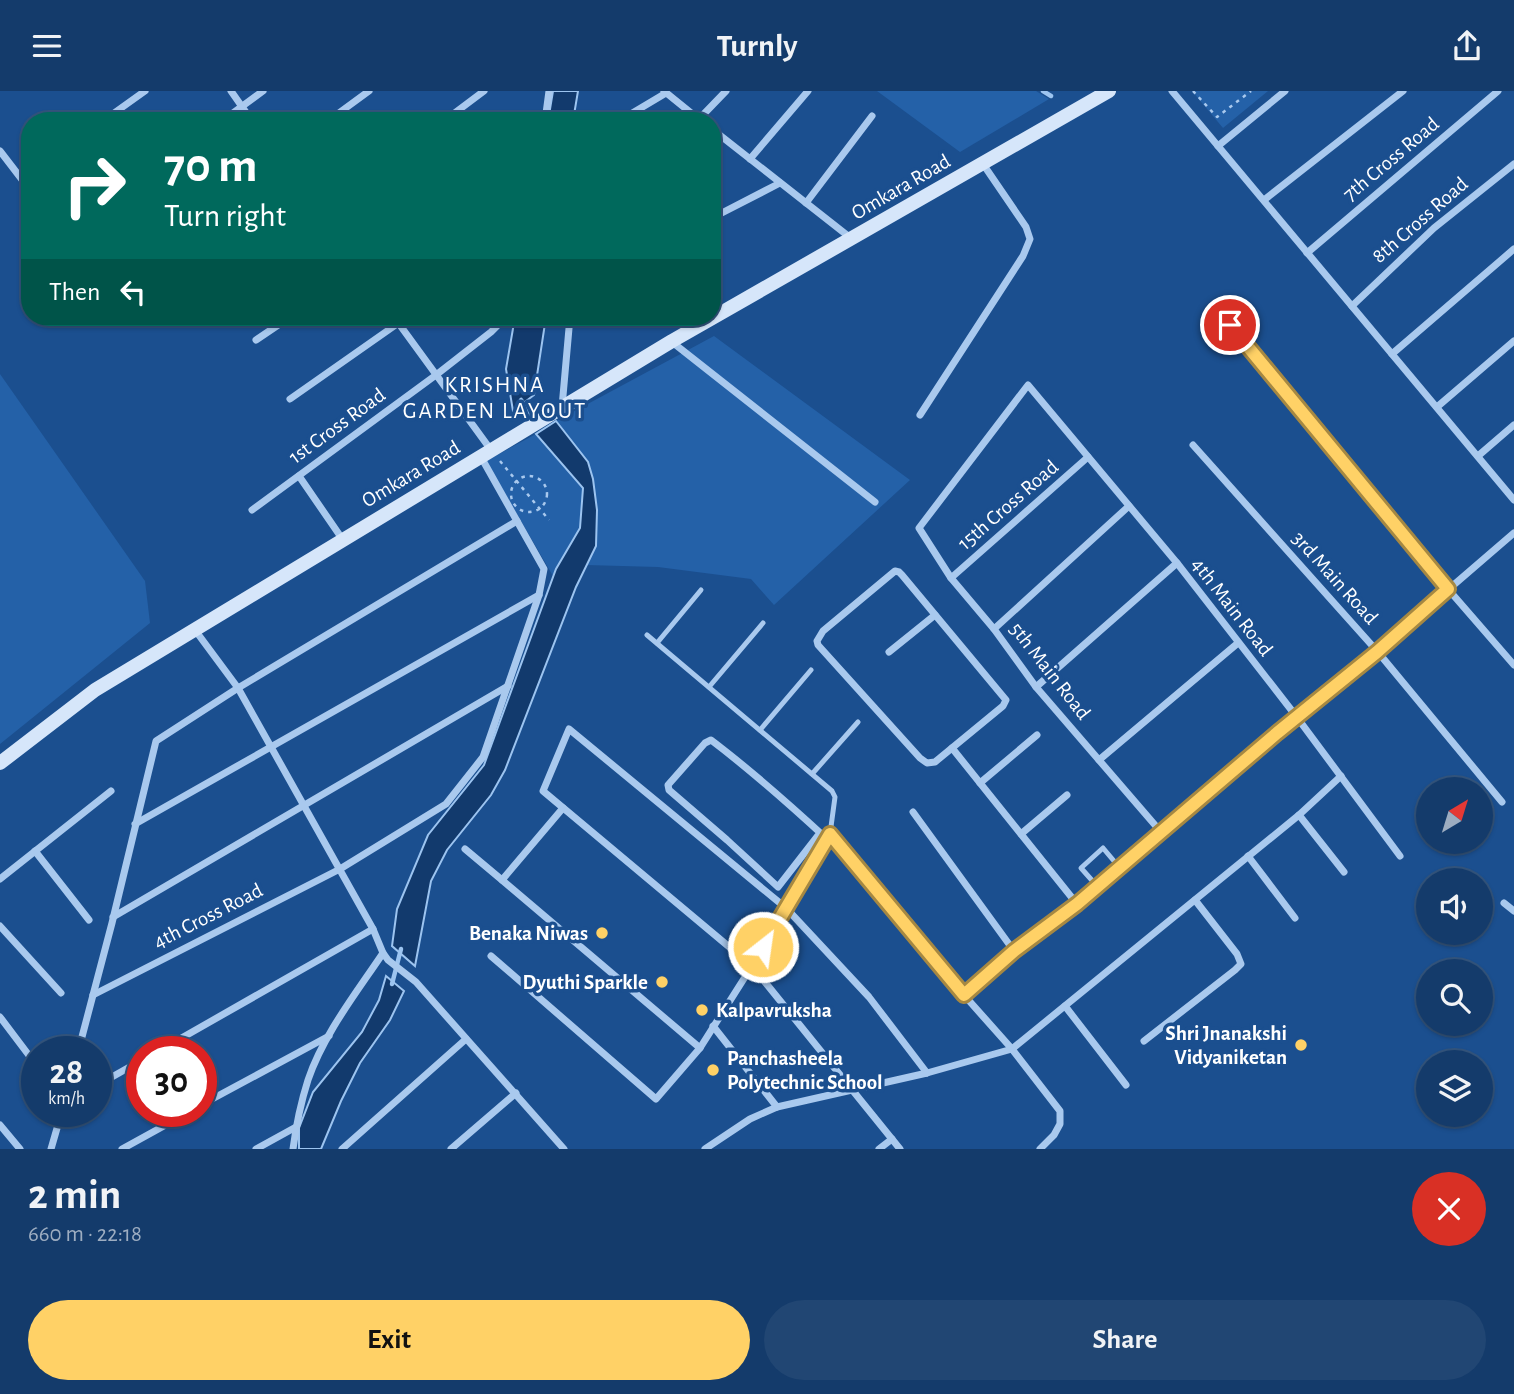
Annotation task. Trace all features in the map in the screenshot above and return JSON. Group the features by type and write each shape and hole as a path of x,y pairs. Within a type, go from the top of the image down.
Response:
{"street":[{"path":"116,112 145,91"},
{"path":"230,91 246,112"},
{"path":"235,112 262,91"},
{"path":"340,112 369,91"},
{"path":"456,112 484,91"},
{"path":"546,112 550,91"},
{"path":"707,112 726,91"},
{"path":"750,159 808,91"},
{"name":"Omkara Road","path":"721,313 1110,91"},
{"path":"1172,91 1514,500"},
{"path":"1218,146 1284,91"},
{"path":"1264,200 1403,91"},
{"name":"7th Cross Road","path":"1307,253 1498,91"},
{"path":"633,112 665,92 690,112"},
{"path":"806,203 872,116"},
{"path":"721,139 852,239"},
{"path":"0,151 21,178"},
{"path":"920,415 1023,256 1030,239 1026,227 983,164"},
{"name":"8th Cross Road","path":"1352,306 1434,228 1514,164"},
{"path":"721,213 780,183"},
{"path":"1392,354 1514,249"},
{"path":"1214,305 1514,665"},
{"path":"256,340 276,326"},
{"path":"290,399 389,326"},
{"name":"4th Cross Road","path":"93,995 340,869 446,803 483,757 539,595 544,569 517,521 486,454 401,326"},
{"name":"1st Cross Road","path":"252,510 436,375 497,326"},
{"path":"557,410 569,326"},
{"name":"Omkara Road","path":"0,763 96,690 698,326"},
{"path":"672,341 875,502"},
{"path":"1437,407 1514,341"},
{"name":"4th Main Road","path":"919,528 1028,385 1177,563 1401,856"},
{"path":"1478,456 1514,425"},
{"name":"3rd Main Road","path":"1193,445 1377,652 1502,802"},
{"name":"15th Cross Road","path":"951,578 1088,457"},
{"path":"299,476 343,540"},
{"path":"993,629 1129,506"},
{"path":"82,1036 156,740 517,521"},
{"name":"5th Main Road","path":"919,528 951,578 1036,687 1161,831"},
{"path":"964,995 1014,951 1077,904 1296,716 1377,652 1514,533"},
{"path":"1036,687 1177,563"},
{"path":"895,571 902,575 935,615 1006,699 1003,706 935,762 927,763 817,641 823,631 895,571"},
{"path":"135,824 539,595"},
{"path":"889,652 935,615"},
{"path":"195,630 238,688 386,956 416,982 564,1149"},
{"path":"1099,760 1238,643"},
{"path":"113,917 508,686"},
{"path":"900,1149 752,966 543,790 569,729 786,908 869,997 927,1073"},
{"path":"980,783 1037,735"},
{"path":"820,833 778,887 669,790 668,785 705,743 711,740 820,833 829,837 1012,1049 1060,1111 1060,1124 1054,1135 1040,1149"},
{"path":"952,748 1077,904"},
{"path":"705,1149 750,1119 777,1107 927,1073 1012,1049 1299,815 1341,776"},
{"path":"0,879 111,791"},
{"path":"1021,834 1067,795"},
{"path":"502,880 563,808"},
{"path":"913,812 1014,951"},
{"path":"1299,815 1344,872"},
{"path":"491,956 656,1099 699,1048 752,966 829,837"},
{"path":"465,849 699,1048"},
{"path":"35,851 89,920"},
{"path":"1248,856 1294,918"},
{"path":"1144,1041 1241,964 1237,954 1195,900"},
{"path":"1504,904 1514,911"},
{"path":"0,926 61,993"},
{"path":"185,1036 373,929"},
{"path":"293,1149 309,1079 329,1035 386,956"},
{"path":"1065,1006 1126,1086"},
{"path":"0,1017 21,1045"},
{"path":"713,1026 777,1107"},
{"path":"217,1096 329,1035"},
{"path":"342,1149 466,1038"},
{"path":"451,1149 516,1093"},
{"path":"0,1125 20,1149"},
{"path":"51,1149 57,1127"},
{"path":"122,1149 162,1127"},
{"path":"256,1149 296,1127"},
{"path":"879,1149 892,1139"}],"lane":[{"path":"657,643 701,590"},
{"path":"709,687 763,623"},
{"path":"647,635 832,791 835,797 829,837"},
{"path":"760,730 811,670"},
{"path":"812,774 858,722"},
{"path":"1097,886 1081,868 1103,848 1119,867"}],"path":[{"path":"1193,91 1217,117 1251,91"},
{"path":"486,454 516,481 549,520"},
{"path":"527,476 543,482 547,493 540,509 528,513 517,508 510,491 516,481 527,476"}],"shaded area":[{"path":"553,91 578,91 574,112 550,112"},
{"path":"877,91 1036,91 1049,99 960,152"},
{"path":"1192,91 1268,91 1223,128"},
{"path":"513,326 545,326 534,395 513,411 506,369"},
{"path":"714,336 910,480 774,605 751,579 658,567 586,565 596,546 597,510 588,462 556,421"},
{"path":"0,374 145,581 150,623 0,744"},
{"path":"556,421 588,462 597,510 596,546 576,587 505,770 491,795 447,850 431,881 415,966 392,946 397,909 428,835 484,765 556,569 580,528 583,488 536,434"},
{"path":"536,434 583,489 580,528 553,576 486,461"},
{"path":"386,976 404,991 390,1020 360,1063 321,1149 299,1149 299,1128 313,1092 362,1032 379,1000"}],"waterway":[{"path":"1043,91 1051,96"},
{"path":"521,400 536,421"},
{"path":"392,984 401,949"}],"place":[{"name":"Benaka Niwas","path":"602,933"},
{"name":"Dyuthi Sparkle","path":"662,982"},
{"name":"Kalpavruksha","path":"702,1010"},
{"name":"Shri Jnanakshi Vidyaniketan","path":"1301,1045"},
{"name":"Panchasheela Polytechnic School","path":"713,1070"}],"district":[{"name":"KRISHNA GARDEN LAYOUT","path":"495,398"}],"route":[{"path":"763,947 830,834 964,995 1014,951 1077,904 1448,589 1230,325"}]}
